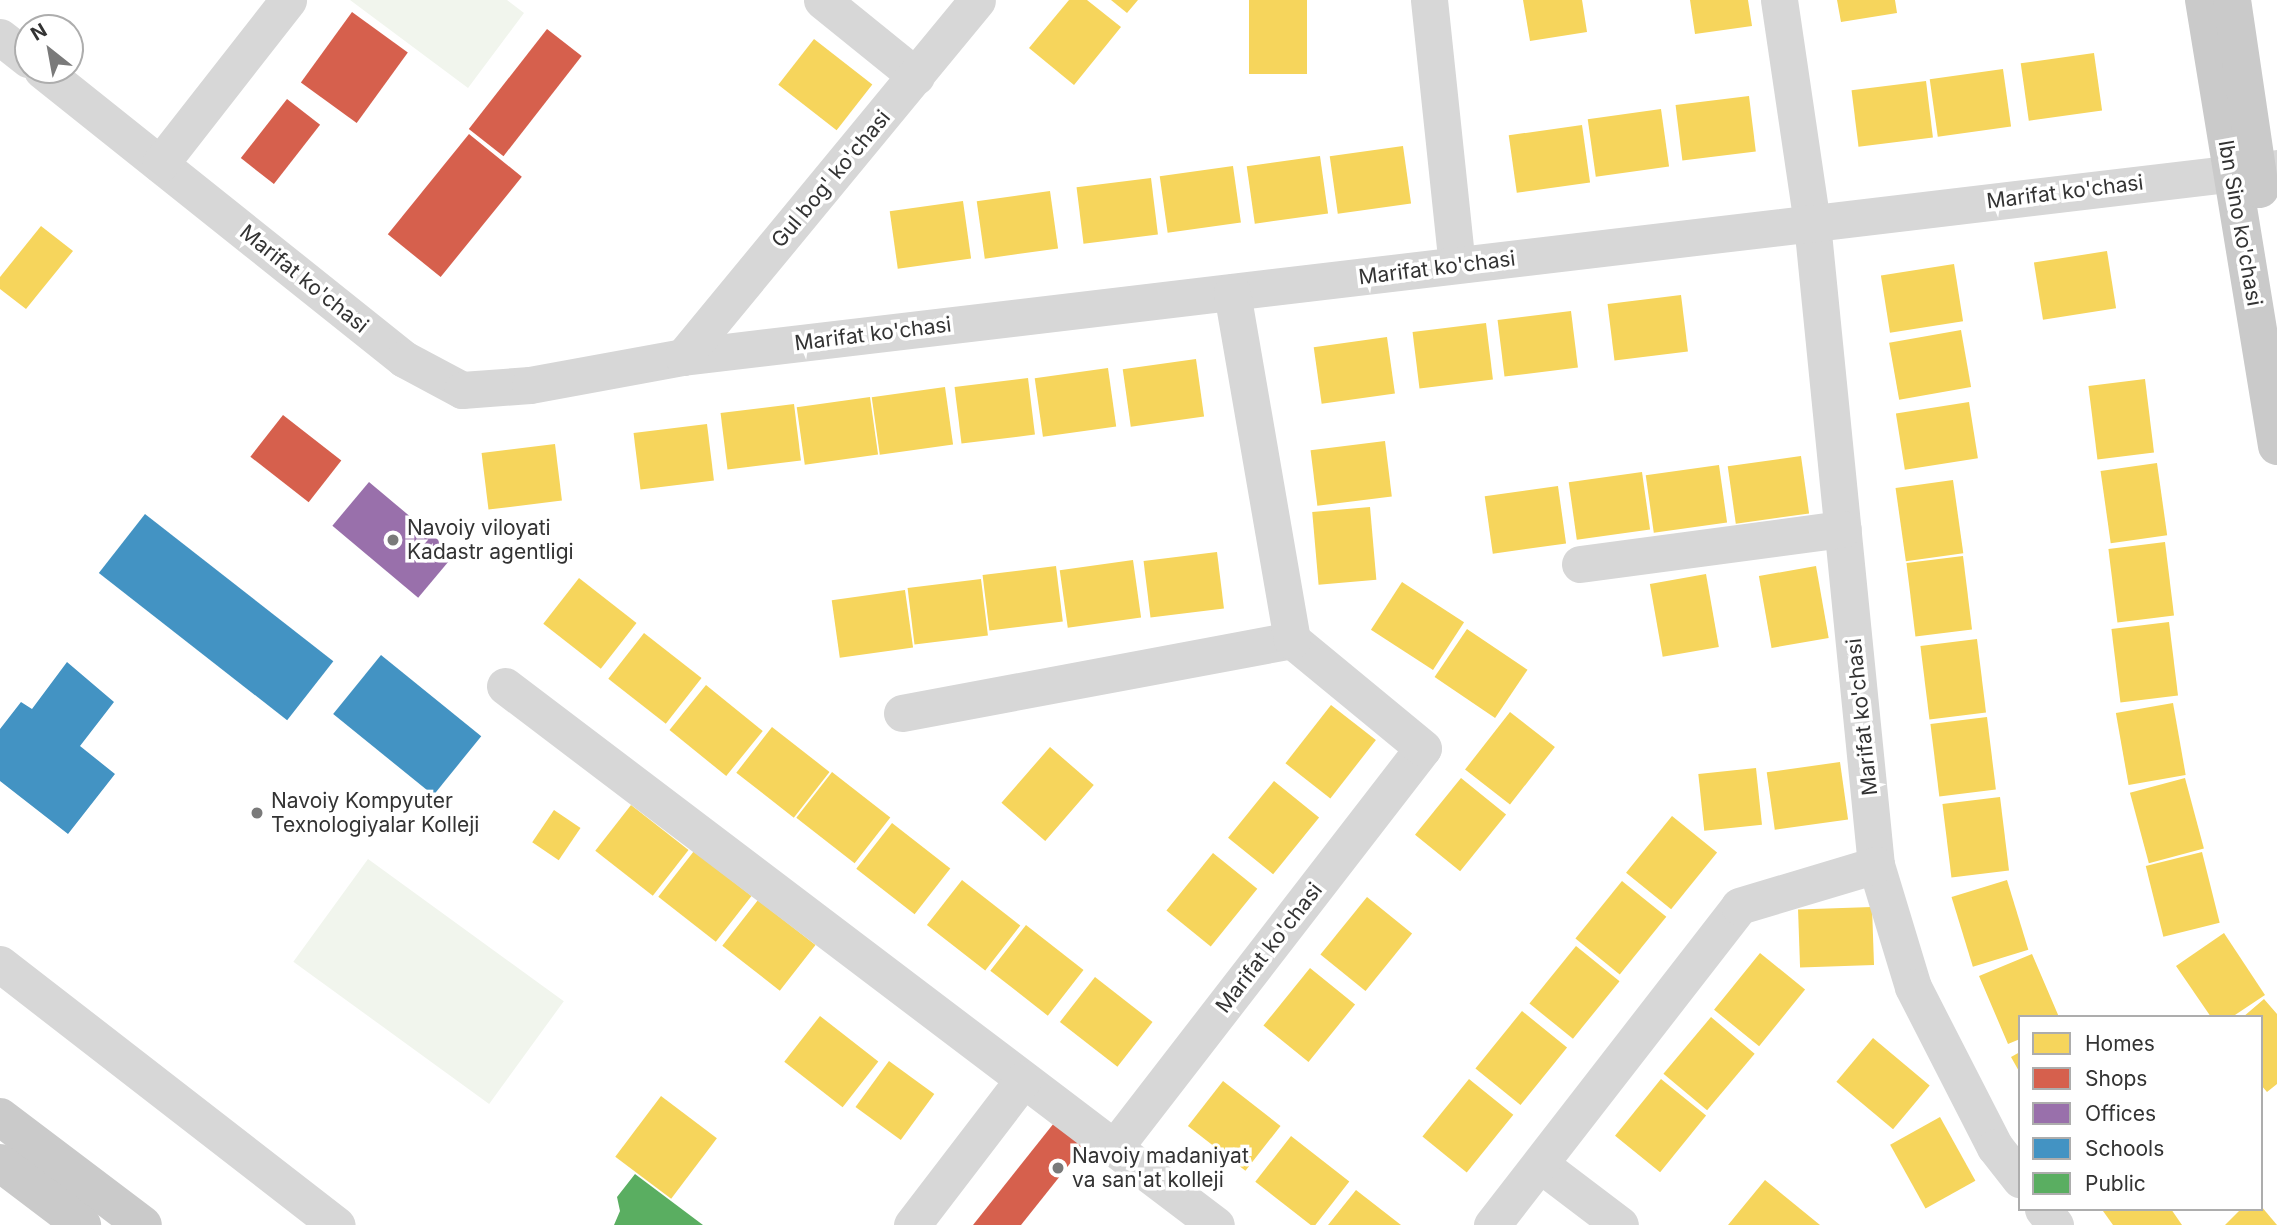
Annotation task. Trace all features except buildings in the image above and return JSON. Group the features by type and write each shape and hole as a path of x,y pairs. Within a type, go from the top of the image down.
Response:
{"main road":[{"name":"Ibn Sino ko'chasi","path":"2204,0 2256,171 2277,446"},
{"name":"Ibn Sino ko'chasi","path":"2232,0 2277,298"},
{"path":"0,1117 143,1225"},
{"path":"5,1176 82,1225"}],"street":[{"path":"160,164 288,0"},
{"path":"822,0 916,76"},
{"name":"Gul bog' ko'chasi","path":"683,357 977,0"},
{"path":"1429,0 1457,265"},
{"name":"Marifat ko'chasi","path":"1779,0 1812,223 1876,864 1913,987 1994,1147 2018,1177"},
{"name":"Marifat ko'chasi","path":"60,84 404,359 462,390 530,385 683,357 2256,171"},
{"path":"902,713 1292,640 1232,292"},
{"path":"1580,564 1843,529"},
{"name":"Marifat ko'chasi","path":"1114,1148 1423,748 1292,640"},
{"path":"505,686 1216,1225"},
{"path":"1492,1225 1739,906 1876,864"},
{"path":"0,964 337,1225"},
{"path":"912,1225 1023,1080"},
{"path":"1541,1165 1620,1225"}],"shaded area":[{"path":"350,0 507,0 524,13 468,88"},
{"path":"368,859 564,1001 489,1104 293,962"}],"place":[{"name":"Navoiy viloyati Kadastr agentligi","path":"393,540"},
{"name":"Navoiy Kompyuter Texnologiyalar Kolleji","path":"257,813"},
{"name":"Navoiy madaniyat va san'at kolleji","path":"1058,1168"}]}
